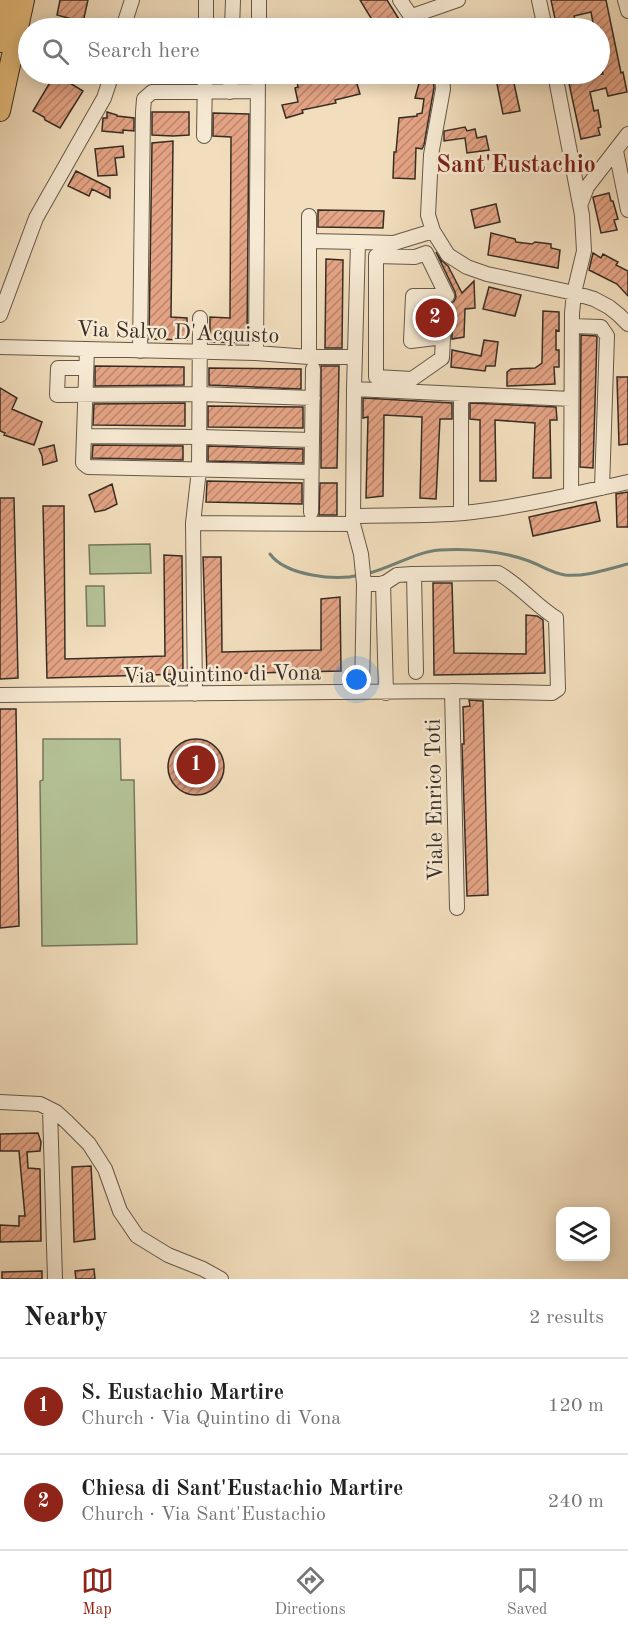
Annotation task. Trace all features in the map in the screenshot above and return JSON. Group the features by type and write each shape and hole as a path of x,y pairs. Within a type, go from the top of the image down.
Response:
{"highway":[{"path":"0,42 9,0"},
{"path":"20,18 24,0"},
{"path":"0,111 18,28"}],"street":[{"path":"126,18 132,0"},
{"path":"206,0 206,18"},
{"path":"232,18 233,0"},
{"path":"259,0 259,18"},
{"path":"400,0 412,18"},
{"path":"423,18 457,0"},
{"path":"539,0 543,18"},
{"path":"625,0 628,11"},
{"path":"0,315 36,218 104,98 109,84"},
{"path":"204,136 205,84"},
{"path":"230,84 230,92"},
{"path":"256,353 258,84"},
{"path":"443,84 431,155 428,215 433,231 448,255 467,267 487,274 594,299 609,307 628,324"},
{"path":"557,84 581,203 584,251 574,293 572,326 571,495"},
{"path":"140,351 144,99 152,92 258,91"},
{"path":"581,203 587,187 628,134"},
{"path":"616,151 628,210"},
{"path":"573,161 598,173"},
{"path":"309,216 313,398 310,512"},
{"path":"309,241 394,243 433,231"},
{"path":"358,242 353,520 361,554 364,585 362,692"},
{"path":"426,253 447,296 413,296 411,341 443,337 442,358 412,380 376,377 376,256 415,257 426,253"},
{"path":"195,694 193,523 199,470 200,318"},
{"path":"572,326 601,327 607,336 603,488"},
{"name":"Via Salvo D'Acquisto","path":"0,347 256,353 311,363 355,357"},
{"path":"87,349 83,463 88,467 311,472"},
{"path":"86,368 58,368 57,395 200,394 313,398"},
{"path":"354,389 463,397 571,399"},
{"path":"461,513 463,397"},
{"path":"84,436 312,440"},
{"path":"193,523 353,520 461,513 520,505 628,482"},
{"name":"Via Quintino di Vona","path":"0,695 552,693 558,688 557,620 512,582 498,573 414,574"},
{"path":"364,585 383,583 397,575 414,574 416,672"},
{"path":"383,583 386,693"},
{"name":"Viale Enrico Toti","path":"452,692 457,908"},
{"path":"0,1102 40,1104 67,1122 89,1144 105,1168 120,1211 137,1236 168,1255 221,1279"},
{"path":"50,1109 55,1279"}],"green space":[{"path":"150,544 151,573 90,574 89,545"},
{"path":"86,586 104,586 105,626 87,626"},
{"path":"43,739 120,739 121,780 134,780 137,944 42,946 40,781 43,780"}],"building":[{"path":"60,0 88,0 84,18 57,15"},
{"path":"360,0 387,0 398,18 371,18"},
{"path":"551,0 606,0 610,18 592,18 591,12 574,16 574,18 555,18"},
{"path":"610,19 627,92 608,96 606,88 590,92 594,111 598,110 600,135 581,139 569,84 610,84"},
{"path":"49,84 71,84 83,91 60,128 33,111"},
{"path":"298,84 357,84 360,94 335,100 336,103 302,110 303,113 286,118 282,105 298,102 295,88 298,87"},
{"path":"419,84 434,84 424,145 422,149 416,148 415,179 393,178 399,118 417,116 422,113 424,99 415,98"},
{"path":"497,84 514,84 520,111 503,114"},
{"path":"107,112 134,118 134,131 123,130 123,133 102,131 103,118 107,118"},
{"path":"152,112 189,112 189,135 152,135"},
{"path":"213,113 249,114 247,343 210,342 210,317 230,318 231,137 213,136"},
{"path":"465,127 467,131 475,129 477,138 486,136 489,150 467,153 465,138 444,141 444,131"},
{"path":"173,141 171,317 187,318 187,340 149,339 152,143"},
{"path":"123,146 124,157 115,158 117,175 98,176 95,149"},
{"path":"76,171 110,188 110,198 92,189 89,196 68,186"},
{"path":"609,193 618,219 614,220 617,230 601,233 593,197"},
{"path":"496,204 500,222 475,228 471,210"},
{"path":"318,210 384,211 383,228 318,227"},
{"path":"491,233 515,239 516,242 551,244 551,248 560,250 558,268 488,255"},
{"path":"436,252 448,266 462,293 474,281 475,308 465,309 464,337 452,339 452,332 443,328 422,331 422,305 448,305 456,297"},
{"path":"593,253 601,258 603,254 618,262 616,265 628,271 628,296 617,284 589,270"},
{"path":"326,259 343,260 342,348 325,348"},
{"path":"489,287 521,295 515,316 483,309"},
{"path":"543,311 559,312 556,350 559,350 559,367 554,367 555,384 507,386 507,372 511,369 535,368 542,363"},
{"path":"581,335 597,337 593,468 580,467"},
{"path":"484,340 498,342 495,366 486,366 485,371 451,367 452,350 481,356"},
{"path":"95,366 184,367 184,385 95,386"},
{"path":"321,366 339,366 337,468 321,468"},
{"path":"209,368 301,369 301,389 209,385"},
{"path":"617,377 628,377 628,444 619,445"},
{"path":"0,388 17,398 12,409 42,422 34,445 4,435 5,433 0,431"},
{"path":"363,398 452,403 452,419 440,419 436,499 420,498 422,417 384,415 383,496 366,498 368,417 363,418"},
{"path":"185,403 185,426 93,425 94,404"},
{"path":"470,403 556,407 557,420 550,420 551,478 533,478 535,423 495,420 496,481 480,481 480,420 470,419"},
{"path":"208,406 303,407 303,428 208,427"},
{"path":"54,445 57,461 43,465 39,449"},
{"path":"93,445 183,446 183,460 92,458"},
{"path":"208,446 303,449 303,463 208,461"},
{"path":"207,481 302,483 302,504 206,502"},
{"path":"320,483 337,483 337,515 319,515"},
{"path":"112,484 117,504 95,512 89,495"},
{"path":"628,492 628,527 617,527 616,494"},
{"path":"0,498 14,498 18,678 0,679"},
{"path":"596,502 600,521 533,536 529,517"},
{"path":"43,506 64,506 65,659 165,656 164,555 182,556 183,674 47,678"},
{"path":"203,557 221,557 222,652 321,650 321,599 340,597 341,671 207,674"},
{"path":"433,583 452,583 454,653 526,654 526,615 537,616 543,620 545,673 434,675"},
{"path":"469,700 483,701 488,895 467,896 462,744 464,744 463,707 470,706"},
{"path":"0,709 16,709 19,926 0,928"},
{"path":"196,739 207,741 216,747 222,756 224,767 222,778 216,787 207,793 196,795 185,793 176,787 170,778 168,767 170,756 176,747 185,741"},
{"path":"38,1133 41,1142 40,1151 27,1152 28,1168 40,1169 41,1241 0,1242 0,1225 19,1226 19,1216 25,1216 19,1151 0,1151 0,1134"},
{"path":"91,1166 95,1239 74,1242 72,1167"},
{"path":"94,1269 95,1279 76,1279 75,1271"},
{"path":"42,1271 42,1279 2,1279 2,1272"}],"waterway":[{"path":"366,574 430,551 450,549 506,554 565,575 589,574 628,564"},
{"path":"270,554 277,561 299,572 325,577 360,575"}],"place":[{"name":"Chiesa di Sant'Eustachio Martire","path":"435,318"},
{"name":"S. Eustachio Martire","path":"196,765"}],"district":[{"name":"Sant'Eustachio","path":"516,164"}]}
